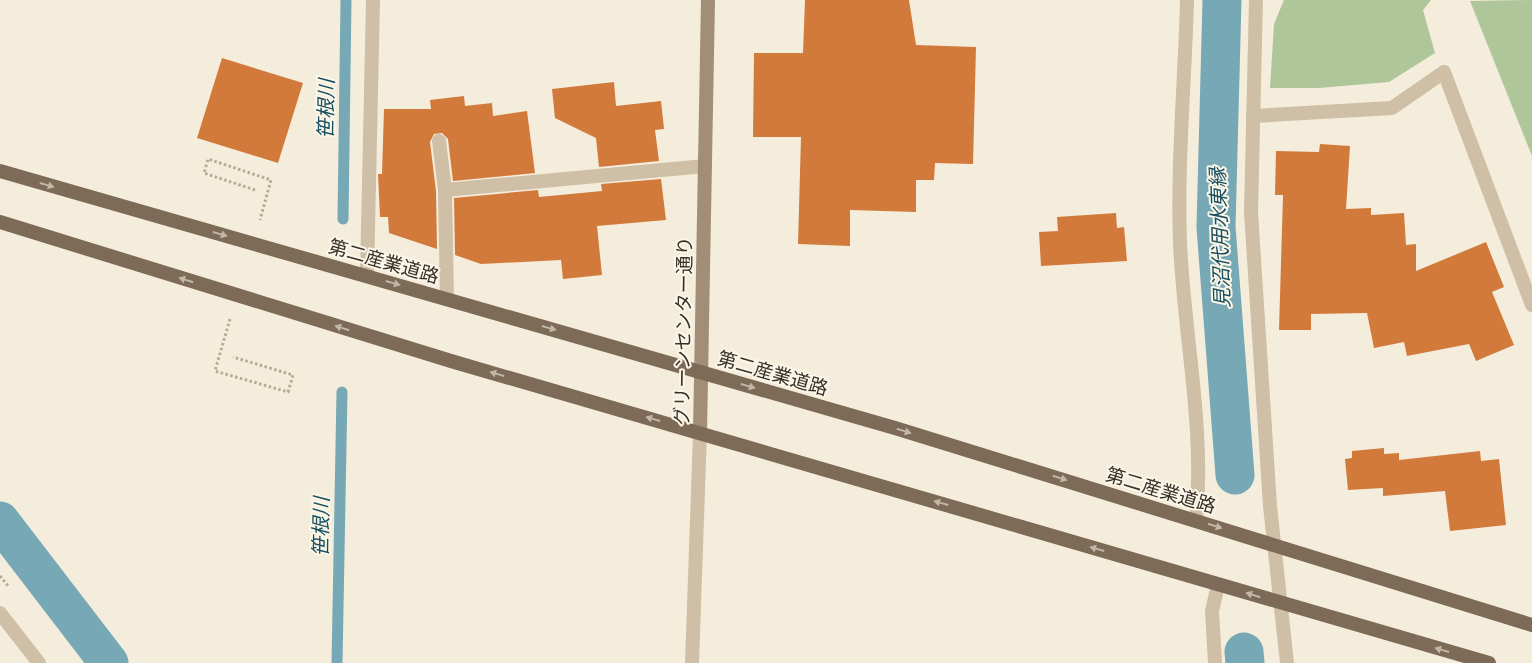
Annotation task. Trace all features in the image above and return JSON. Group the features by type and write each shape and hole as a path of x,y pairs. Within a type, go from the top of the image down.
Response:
{"main road":[{"name":"グリーンセンター通り","path":"700,433 708,0"},
{"name":"第二産業道路","path":"0,171 701,372 1196,520 1532,625"},
{"path":"0,222 451,361 1489,663"}],"street":[{"path":"367,276 373,0"},
{"path":"1187,0 1181,130 1180,243 1199,459 1196,520"},
{"path":"1256,0 1251,212 1275,546 1287,663"},
{"path":"1253,116 1392,108 1444,72 1532,305"},
{"path":"439,141 445,190 447,298"},
{"path":"445,190 705,166"},
{"name":"グリーンセンター通り","path":"692,663 700,433"},
{"path":"1215,663 1212,611 1218,585"},
{"path":"0,613 39,663"}],"path":[{"path":"255,190 204,173 208,159 271,180"},
{"path":"215,370 288,392 293,375 233,357"}],"green space":[{"path":"1284,0 1431,0 1423,10 1435,53 1389,82 1319,88 1270,88 1274,24"},
{"path":"1532,0 1532,156 1470,1"}],"building":[{"path":"805,0 909,0 916,45 976,47 973,164 935,163 934,180 916,180 916,212 850,210 850,246 798,244 801,137 753,137 754,53 803,53"},
{"path":"222,58 303,83 278,163 197,138"},
{"path":"614,82 616,106 661,101 664,129 655,130 659,161 599,167 596,138 555,118 552,89"},
{"path":"464,96 465,106 492,103 493,116 527,111 535,173 453,181 448,139 442,133 434,134 430,142 436,191 437,249 389,233 388,217 380,217 378,174 382,174 384,109 431,109 430,100"},
{"path":"1320,144 1350,146 1346,209 1371,208 1371,215 1404,213 1406,245 1416,244 1416,271 1486,242 1504,287 1492,292 1514,345 1476,361 1469,344 1407,356 1404,342 1374,348 1367,313 1311,314 1311,330 1279,330 1283,195 1275,195 1276,151 1319,152"},
{"path":"661,179 666,220 597,226 602,275 563,279 561,260 481,264 455,255 454,198 538,190 539,197 602,191 601,184"},
{"path":"1116,213 1117,228 1124,227 1127,261 1041,266 1039,232 1058,231 1057,217"},
{"path":"1384,448 1384,454 1399,453 1399,460 1480,451 1481,461 1499,459 1506,525 1450,531 1445,491 1383,496 1383,488 1348,490 1345,459 1352,458 1352,451"}],"waterway":[{"name":"笹根川","path":"343,219 346,0"},
{"name":"見沼代用水東縁","path":"1222,0 1216,227 1235,475"},
{"name":"笹根川","path":"337,663 342,392"},
{"name":"見沼代用水東縁","path":"0,521 109,663"},
{"name":"見沼代用水東縁","path":"1244,652 1245,663"}]}
